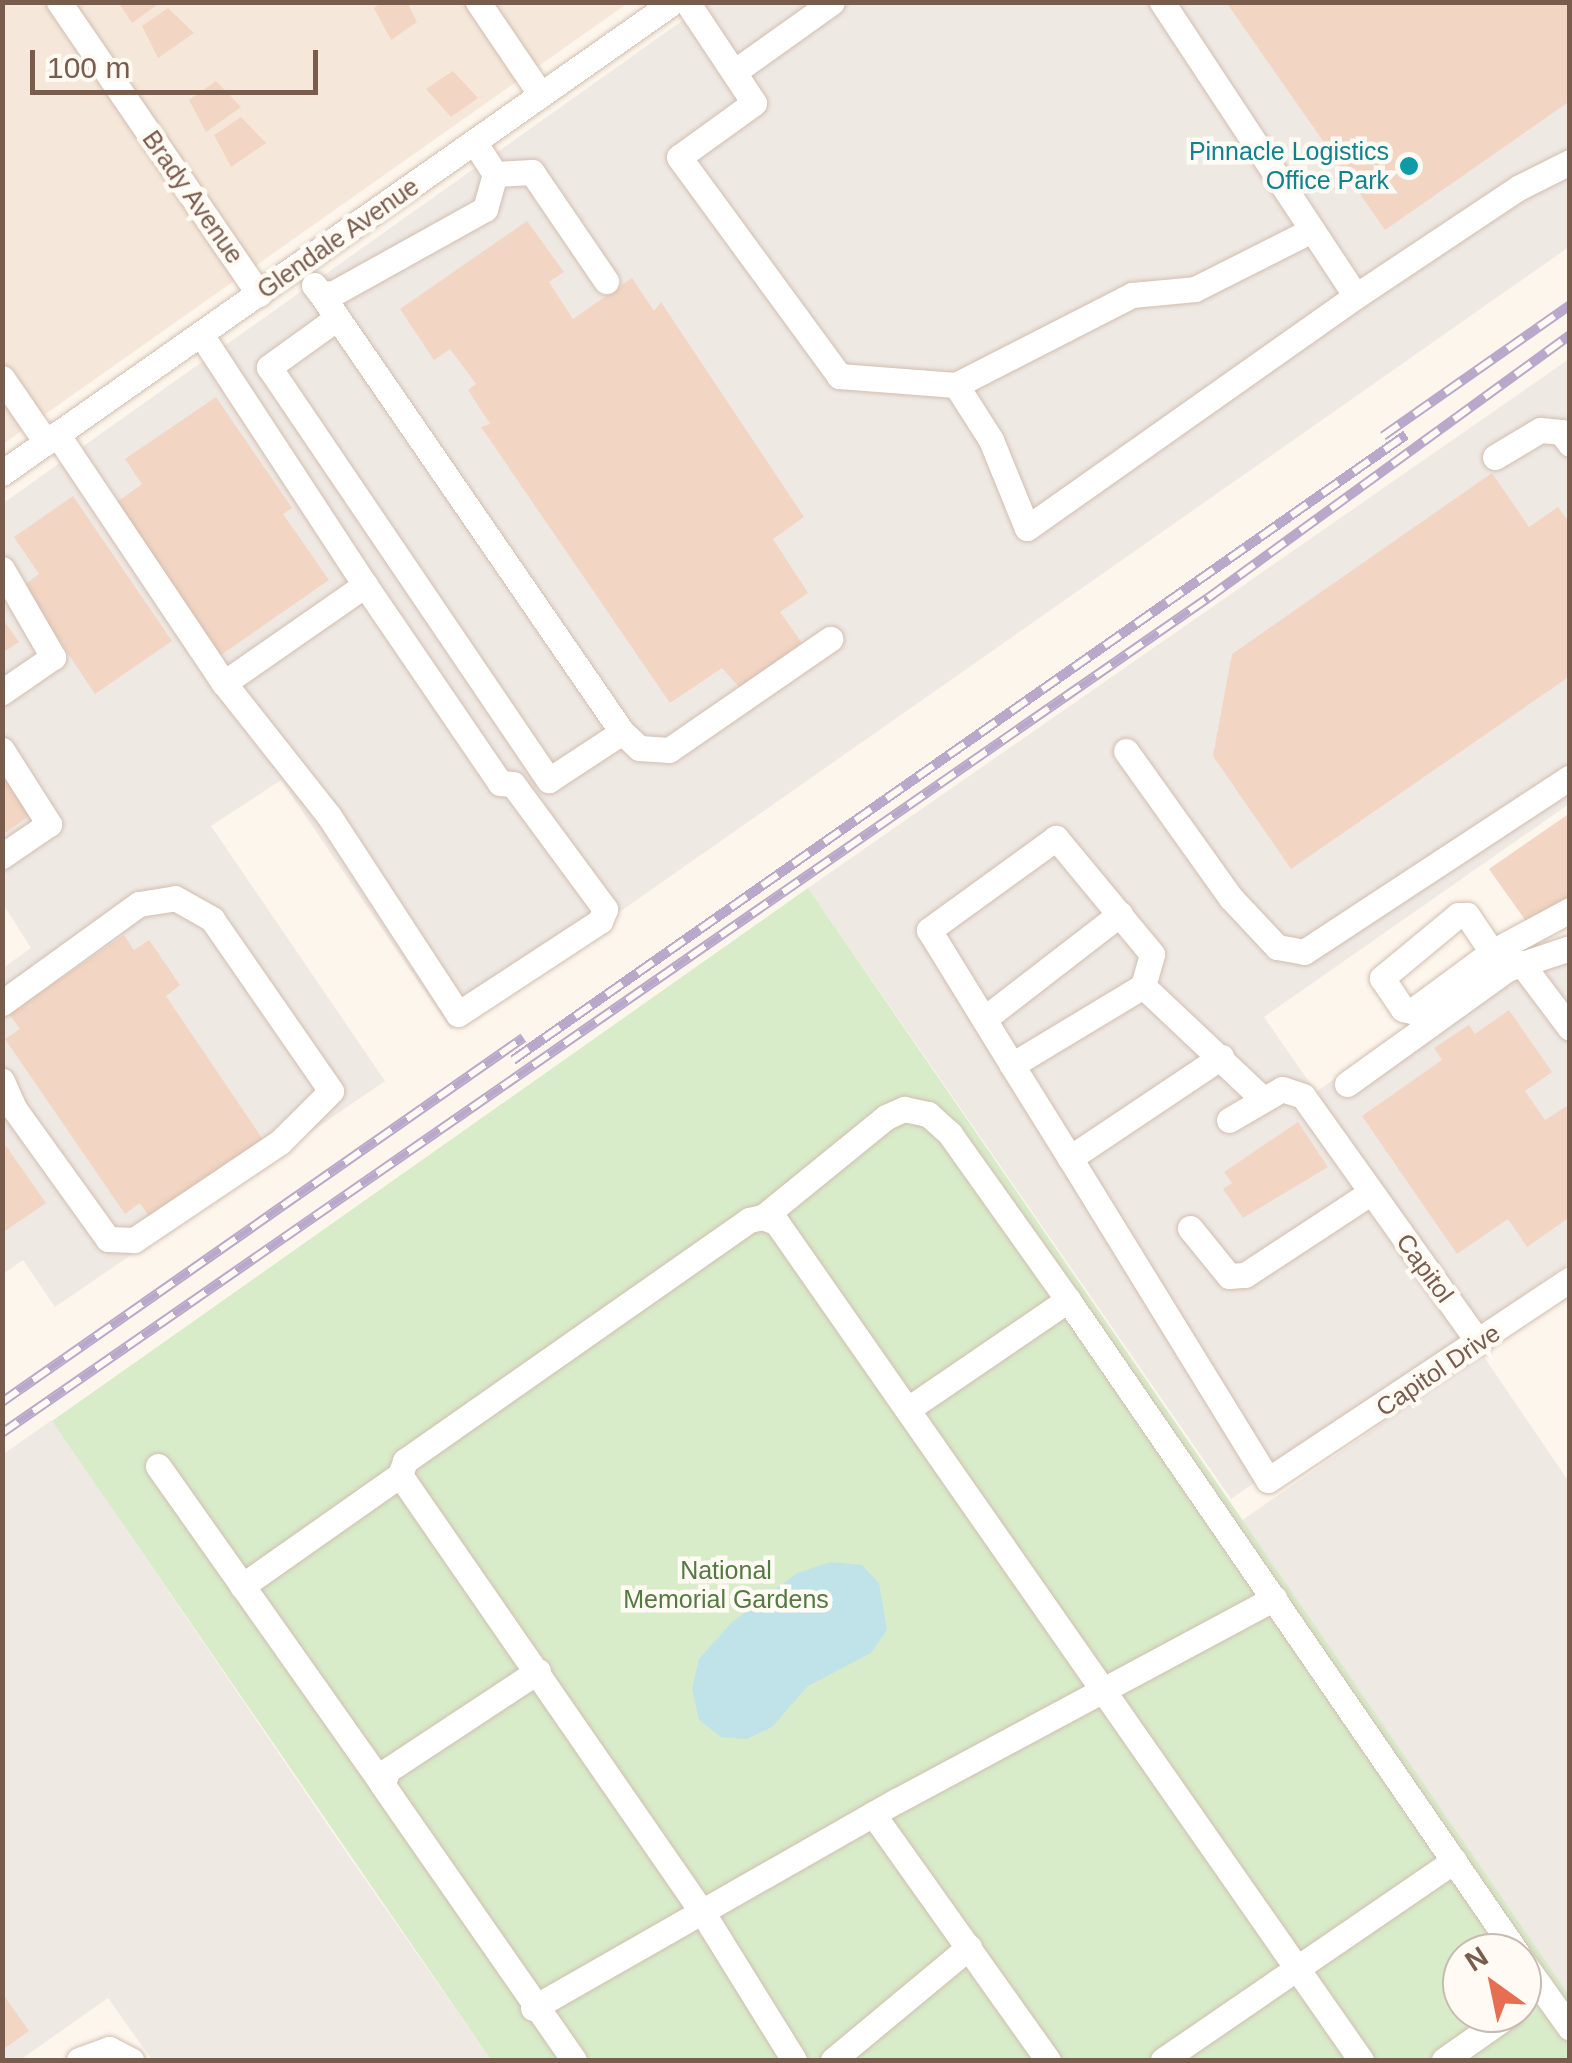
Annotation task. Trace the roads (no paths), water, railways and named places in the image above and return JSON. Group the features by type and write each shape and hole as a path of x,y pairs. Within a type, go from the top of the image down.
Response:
{"street":[{"name":"Brady Avenue","path":"59,2 259,294"},
{"path":"478,2 541,96"},
{"name":"Glendale Avenue","path":"2,473 673,2"},
{"path":"687,2 754,103 679,158 838,376 956,385 1132,295 1195,290 1312,230"},
{"path":"734,72 832,2"},
{"path":"1162,2 1356,296"},
{"path":"321,294 334,293 486,209 495,174 474,142"},
{"path":"956,385 991,440 1027,528 1356,296 1570,162"},
{"path":"495,174 532,172 606,281"},
{"path":"298,266 338,318 622,732 640,748 669,750 830,638"},
{"path":"338,318 269,367 549,780 622,732"},
{"path":"2,378 52,438 224,683 370,878 458,1014 600,921 605,909 513,784 500,784 200,334"},
{"path":"1494,457 1540,430 1561,432 1570,444"},
{"path":"2,569 53,657 2,692"},
{"path":"224,683 365,585"},
{"path":"2,750 49,824 2,856"},
{"path":"1126,751 1231,898 1277,947 1304,952 1570,777"},
{"path":"1012,1064 1143,986 1152,954 1056,838 930,930 984,1019 1070,1158 1221,1057"},
{"path":"2,1003 139,904 174,898 212,919 331,1091 280,1142 134,1240 108,1239 14,1108 2,1081"},
{"path":"1492,952 1570,910"},
{"path":"984,1019 1120,914"},
{"path":"1347,1084 1521,963 1570,948"},
{"path":"1521,963 1570,1028"},
{"path":"1143,986 1262,1098 1229,1120"},
{"name":"Capitol","path":"1262,1098 1282,1089 1303,1096 1480,1343"},
{"path":"242,1586 400,1475 405,1461 749,1220 764,1217 886,1117 904,1108 928,1114 950,1134 1068,1300 1502,1933"},
{"name":"Capitol Drive","path":"1070,1158 1268,1480 1480,1343 1570,1279"},
{"path":"1190,1228 1229,1276 1245,1275 1370,1193"},
{"path":"764,1217 777,1223 1361,2060"},
{"path":"908,1410 1068,1300"},
{"path":"158,1466 382,1784 533,2008 574,2060"},
{"path":"400,1475 704,1915 794,2060"},
{"path":"533,2008 704,1915 873,1814 1107,1692 1274,1598"},
{"path":"382,1784 388,1770 538,1670"},
{"path":"873,1814 1048,2060"},
{"path":"1163,2060 1454,1862"},
{"path":"833,2060 969,1947"},
{"path":"1542,2006 1570,2028"},
{"path":"1444,2060 1483,2033"},
{"path":"79,2060 109,2049 131,2060"}],"water":[{"path":"831,1562 862,1565 879,1583 887,1630 871,1653 808,1686 772,1727 747,1739 721,1737 699,1720 692,1689 699,1659 732,1622 797,1573"}],"railway":[{"path":"1383,436 1570,305"},
{"path":"2,1433 1208,598 1570,335"},
{"path":"513,1060 1406,435"},
{"path":"2,1402 523,1038"}],"place":[{"name":"Pinnacle Logistics Office Park","path":"1409,166"}],"park label":[{"name":"National Memorial Gardens","path":"726,1586"}]}
